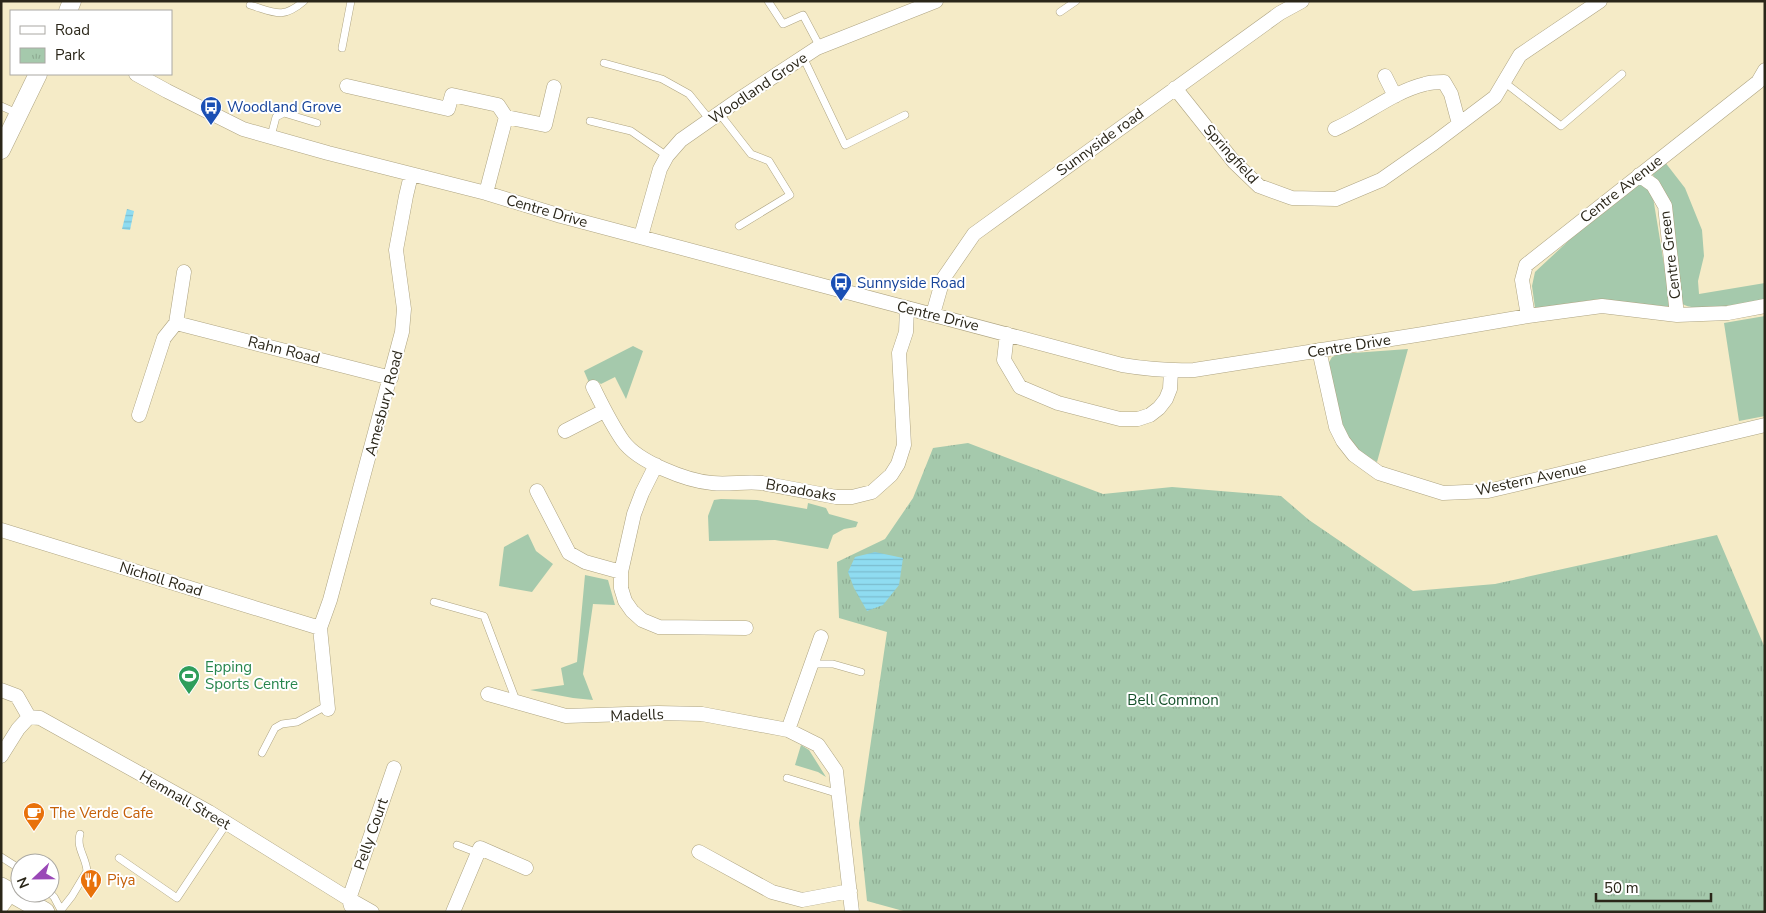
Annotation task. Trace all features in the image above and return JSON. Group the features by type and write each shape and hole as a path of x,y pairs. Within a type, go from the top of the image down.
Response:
{"main road":[{"path":"5,895 56,911"}],"street":[{"name":"Woodland Grove","path":"641,236 657,177 667,156 681,140 820,47 936,1"},
{"name":"Sunnyside road","path":"933,314 943,280 974,234 1280,13 1302,1"},
{"name":"Springfield","path":"1175,88 1234,162 1259,186 1292,198 1336,199 1381,180 1459,124 1495,97 1520,55 1600,1"},
{"path":"1,150 38,75"},
{"name":"Centre Drive","path":"138,75 243,129 328,153 486,193 560,216 1143,369 1194,370 1528,316 1602,306 1677,315 1728,313 1765,306"},
{"path":"1385,76 1395,96"},
{"name":"Centre Avenue","path":"1528,316 1522,280 1526,265 1638,175 1762,80"},
{"path":"1335,129 1354,121 1395,96 1425,84 1444,82 1451,94 1459,124"},
{"path":"348,86 448,109 452,95 498,105 506,117 545,125 554,88"},
{"path":"486,193 506,117"},
{"name":"Amesbury Road","path":"320,628 330,600 402,332 404,309 396,250 411,174"},
{"name":"Centre Green","path":"1638,175 1654,185 1665,206 1677,315"},
{"path":"139,415 164,338 176,323 184,272"},
{"name":"Broadoaks","path":"593,387 604,411 624,443 640,456 680,478 712,484 752,482 844,498 859,496 872,492 891,475 898,464 904,445 899,353 906,332 907,308"},
{"name":"Rahn Road","path":"176,323 391,378"},
{"path":"1007,334 1004,360 1020,387 1058,403 1120,419 1138,419 1150,415 1159,408 1166,399 1170,389 1171,371"},
{"name":"Western Avenue","path":"1319,350 1336,427 1343,441 1354,455 1379,472 1443,493 1488,491 1765,425"},
{"path":"565,431 604,411"},
{"path":"656,465 634,514 621,572 621,588 625,600 642,620 659,627 746,628"},
{"path":"537,491 569,553 584,562 621,572"},
{"name":"Nicholl Road","path":"1,530 320,628"},
{"path":"320,628 328,707"},
{"path":"788,730 821,637"},
{"path":"1,690 17,696 29,717 18,729 1,756"},
{"name":"Madells","path":"488,694 566,716 658,713 702,714 788,730 818,745 836,771 852,912"},
{"name":"Hemnall Street","path":"29,717 40,718 227,823 351,906 372,912"},
{"name":"Pelly Court","path":"351,906 394,768"},
{"path":"453,912 480,848 526,868"},
{"path":"699,852 772,892 802,900 850,891"}],"lane":[{"path":"250,6 282,14 294,9 304,1"},
{"path":"342,48 351,1"},
{"path":"768,1 783,24 803,14 820,47"},
{"path":"1060,12 1076,1"},
{"path":"803,57 845,144 905,115"},
{"path":"604,63 662,79 689,94 715,116 751,154 769,161 790,195 739,226"},
{"path":"1504,82 1561,126 1622,74"},
{"path":"1,106 19,114"},
{"path":"271,136 276,118 284,113 317,123"},
{"path":"590,121 631,131 667,156"},
{"path":"434,602 484,616 517,703"},
{"path":"812,664 833,664 861,672"},
{"path":"262,753 275,728 282,724 297,722 328,707"},
{"path":"787,778 839,794"},
{"path":"119,858 178,898 227,823"},
{"path":"56,911 72,896 87,871 78,842 80,834"},
{"path":"456,845 478,853"}],"green space":[{"path":"1661,157 1685,188 1702,230 1704,256 1698,281 1699,294 1765,283 1765,299 1709,308 1698,308 1681,303 1664,191 1648,168"},
{"path":"1636,178 1652,191 1671,307 1600,299 1535,308 1532,286 1535,272"},
{"path":"1765,316 1765,416 1739,421 1724,323"},
{"path":"633,346 643,351 626,399 615,377 601,384 597,381 590,385 584,371"},
{"path":"1408,349 1377,462 1353,448 1344,436 1328,364 1332,357 1339,354"},
{"name":"Bell Common","path":"968,443 1103,494 1172,487 1281,496 1309,520 1413,591 1495,584 1717,535 1765,648 1765,912 907,912 867,901 859,823 887,632 839,618 837,562 885,539 913,498 933,448"},
{"path":"714,500 757,500 807,509 808,503 826,508 829,514 858,522 856,527 844,529 833,535 828,549 775,540 709,541 708,516"},
{"path":"528,534 536,551 553,564 532,592 499,586 504,547"},
{"path":"585,575 608,580 615,605 593,604 583,674 593,700 530,690 564,685 561,668 577,662"},
{"path":"801,745 809,750 826,777 818,772 795,765"}],"water":[{"path":"127,209 134,211 130,230 122,229"},
{"path":"875,552 903,558 899,585 883,605 867,611 854,588 848,572 855,557"}],"place":[{"name":"Woodland Grove","path":"211,126"},
{"name":"Sunnyside Road","path":"841,302"},
{"name":"Epping Sports Centre","path":"189,695"},
{"name":"The Verde Cafe","path":"34,832"},
{"name":"Piya","path":"91,899"}]}
